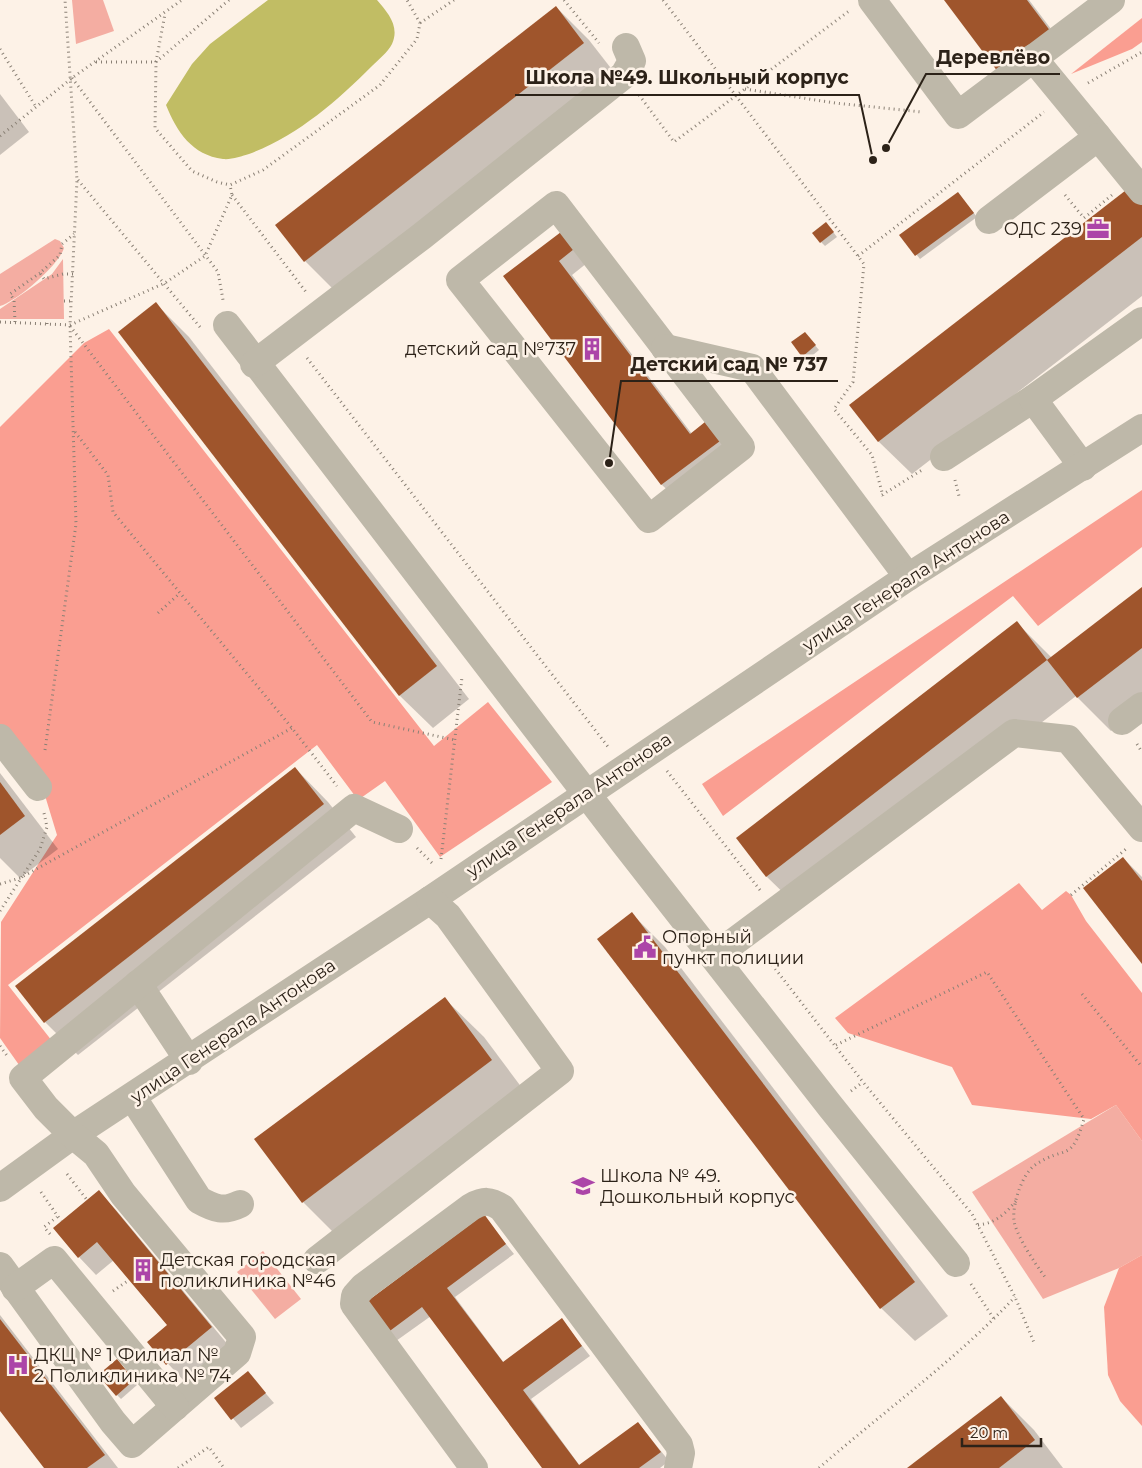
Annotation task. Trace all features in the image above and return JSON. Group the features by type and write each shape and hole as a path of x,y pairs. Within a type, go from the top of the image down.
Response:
{"street":[{"path":"864,3 958,115 1111,0"},
{"path":"254,364 624,75 632,61 626,47"},
{"path":"1033,58 1137,185"},
{"path":"989,220 1098,137"},
{"path":"665,348 741,447 649,519 460,280 556,205 665,348 752,368 908,577"},
{"path":"944,457 1033,398 1142,321"},
{"path":"214,327 254,364 586,794 715,956 830,1106 956,1263"},
{"path":"1033,398 1083,467"},
{"name":"улица Генерала Антонова","path":"0,1188 73,1136 430,900 908,577 1142,428"},
{"path":"715,956 1014,733 1068,739 1135,837"},
{"path":"0,738 38,787"},
{"path":"175,1407 54,1260 8,1277 113,1422 132,1444 175,1407 237,1352 242,1337 123,1194 96,1154 73,1136 46,1108 22,1078 354,808 399,829"},
{"path":"317,1260 560,1071 448,916 430,900"},
{"path":"138,984 189,1060"},
{"path":"132,1098 199,1200 214,1208 229,1209 240,1204"},
{"path":"474,1468 354,1304 355,1296 363,1287 471,1207 483,1201 493,1202 502,1208 679,1446 681,1453 678,1468"}],"path":[{"path":"0,911 40,849 47,826 38,787 51,721 76,524 70,325 77,180 66,0"},
{"path":"0,136 72,78 165,14 182,0"},
{"path":"96,62 156,62 229,0"},
{"path":"407,0 420,23"},
{"path":"165,14 156,62 155,128 192,171 217,182 230,185 263,170 380,85 416,39 420,23 454,0"},
{"path":"564,0 624,75 674,142 864,3"},
{"path":"663,0 864,264 853,382 834,408 872,455 885,504"},
{"path":"0,49 36,107"},
{"path":"858,256 1064,96 1142,52"},
{"path":"72,78 218,272 214,327"},
{"path":"745,89 835,103 958,115"},
{"path":"1049,175 1084,218 1137,185"},
{"path":"77,180 165,283 214,327"},
{"path":"230,185 232,195 322,312"},
{"path":"0,322 70,325 165,283 205,256 232,195"},
{"path":"15,322 14,300 10,294 40,273 60,254 62,244 74,234"},
{"path":"40,273 44,279 63,274 73,274"},
{"path":"64,300 71,301"},
{"path":"47,319 47,324"},
{"path":"70,325 372,722 455,740"},
{"path":"291,337 611,751"},
{"path":"74,431 108,475 113,512 292,728 354,808"},
{"path":"882,495 944,457"},
{"path":"158,613 180,594"},
{"path":"441,862 463,673"},
{"path":"0,884 20,878 292,728"},
{"path":"667,771 776,911"},
{"path":"1071,895 1135,837"},
{"path":"747,933 836,1045 868,1089 972,1214 1015,1297 1035,1345"},
{"path":"836,1045 987,972 1084,1119 1077,1142 1067,1152 1033,1166 1019,1187 1014,1221 1031,1257 1045,1277"},
{"path":"1082,994 1142,1067"},
{"path":"67,1174 87,1200"},
{"path":"41,1192 61,1221"},
{"path":"978,1225 989,1224 1002,1216 1017,1199"},
{"path":"956,1263 994,1319"},
{"path":"112,1291 130,1280"},
{"path":"819,1468 994,1319 1015,1297"},
{"path":"178,1468 209,1447 224,1468"}],"shaded area":[{"path":"72,0 103,0 114,31 76,44"},
{"path":"268,0 377,0 392,20 395,31 392,44 383,56 330,105 300,128 267,147 249,154 229,159 212,157 187,141 175,124 166,105 192,64 210,44"},
{"path":"1142,18 1142,42 1132,49 1071,74"},
{"path":"55,239 60,241 64,248 54,264 26,290 0,306 0,274"},
{"path":"63,259 64,319 0,319 0,309 52,274"},
{"path":"109,329 434,746 488,702 552,782 440,857 385,781 358,800 317,745 8,985 56,1046 24,1072 0,1038 1,922 57,835 43,789 0,732 0,427 84,343"},
{"path":"1142,490 1142,547 1038,626 1013,596 723,816 702,784"},
{"path":"1019,883 1042,910 1066,891 1071,895 1086,921 1142,993 1142,1141 1116,1105 1091,1119 972,1105 952,1067 848,1033 835,1018"},
{"path":"1116,1105 1142,1141 1142,1255 1119,1268 1043,1299 972,1192"},
{"path":"263,1251 301,1299 275,1319 237,1272"},
{"path":"1142,1255 1142,1426 1120,1401 1108,1375 1104,1307 1119,1268"}],"building":[{"path":"944,0 1027,0 1051,32 998,72"},
{"path":"556,6 584,43 304,262 275,225"},
{"path":"1130,187 1142,202 1142,237 878,442 849,405"},
{"path":"958,192 974,213 915,256 899,235"},
{"path":"826,222 834,232 820,243 812,233"},
{"name":"детский сад №737","path":"561,232 574,249 559,261 690,434 705,422 720,441 661,485 503,276"},
{"path":"156,302 437,666 399,696 118,332"},
{"path":"805,332 816,345 802,357 791,342"},
{"path":"1142,587 1142,648 1077,698 1047,660"},
{"path":"1017,621 1047,660 766,877 736,838"},
{"path":"295,767 324,804 44,1023 15,986"},
{"path":"0,782 25,816 0,835"},
{"path":"1123,857 1142,881 1142,964 1083,888"},
{"path":"632,912 915,1282 880,1309 597,939"},
{"path":"445,997 492,1060 302,1203 254,1139"},
{"name":"Детская городская поликлиника №46","path":"99,1190 212,1327 166,1365 147,1342 167,1325 97,1242 78,1258 53,1228"},
{"path":"484,1214 506,1244 447,1288 503,1362 562,1318 582,1346 523,1390 579,1465 638,1422 661,1452 639,1468 542,1468 422,1307 387,1333 365,1303"},
{"name":"ДКЦ № 1 Филиал № 2 Поликлиника № 74","path":"0,1319 105,1455 87,1468 44,1468 0,1411"},
{"path":"117,1359 134,1380 116,1396 98,1375"},
{"path":"248,1371 266,1393 231,1420 214,1398"},
{"path":"1001,1396 1035,1440 999,1468 907,1468"}],"place":[{"name":"Деревлёво","path":"886,148"},
{"name":"Школа №49. Школьный корпус","path":"873,160"},
{"name":"ОДС 239","path":"1098,229"},
{"name":"детский сад №737","path":"592,349"},
{"name":"Детский сад № 737","path":"609,463"},
{"name":"Опорный пункт полиции","path":"645,947"},
{"name":"Школа № 49. Дошкольный корпус","path":"583,1186"},
{"name":"Детская городская поликлиника №46","path":"143,1270"},
{"name":"ДКЦ № 1 Филиал № 2 Поликлиника № 74","path":"18,1365"}]}
